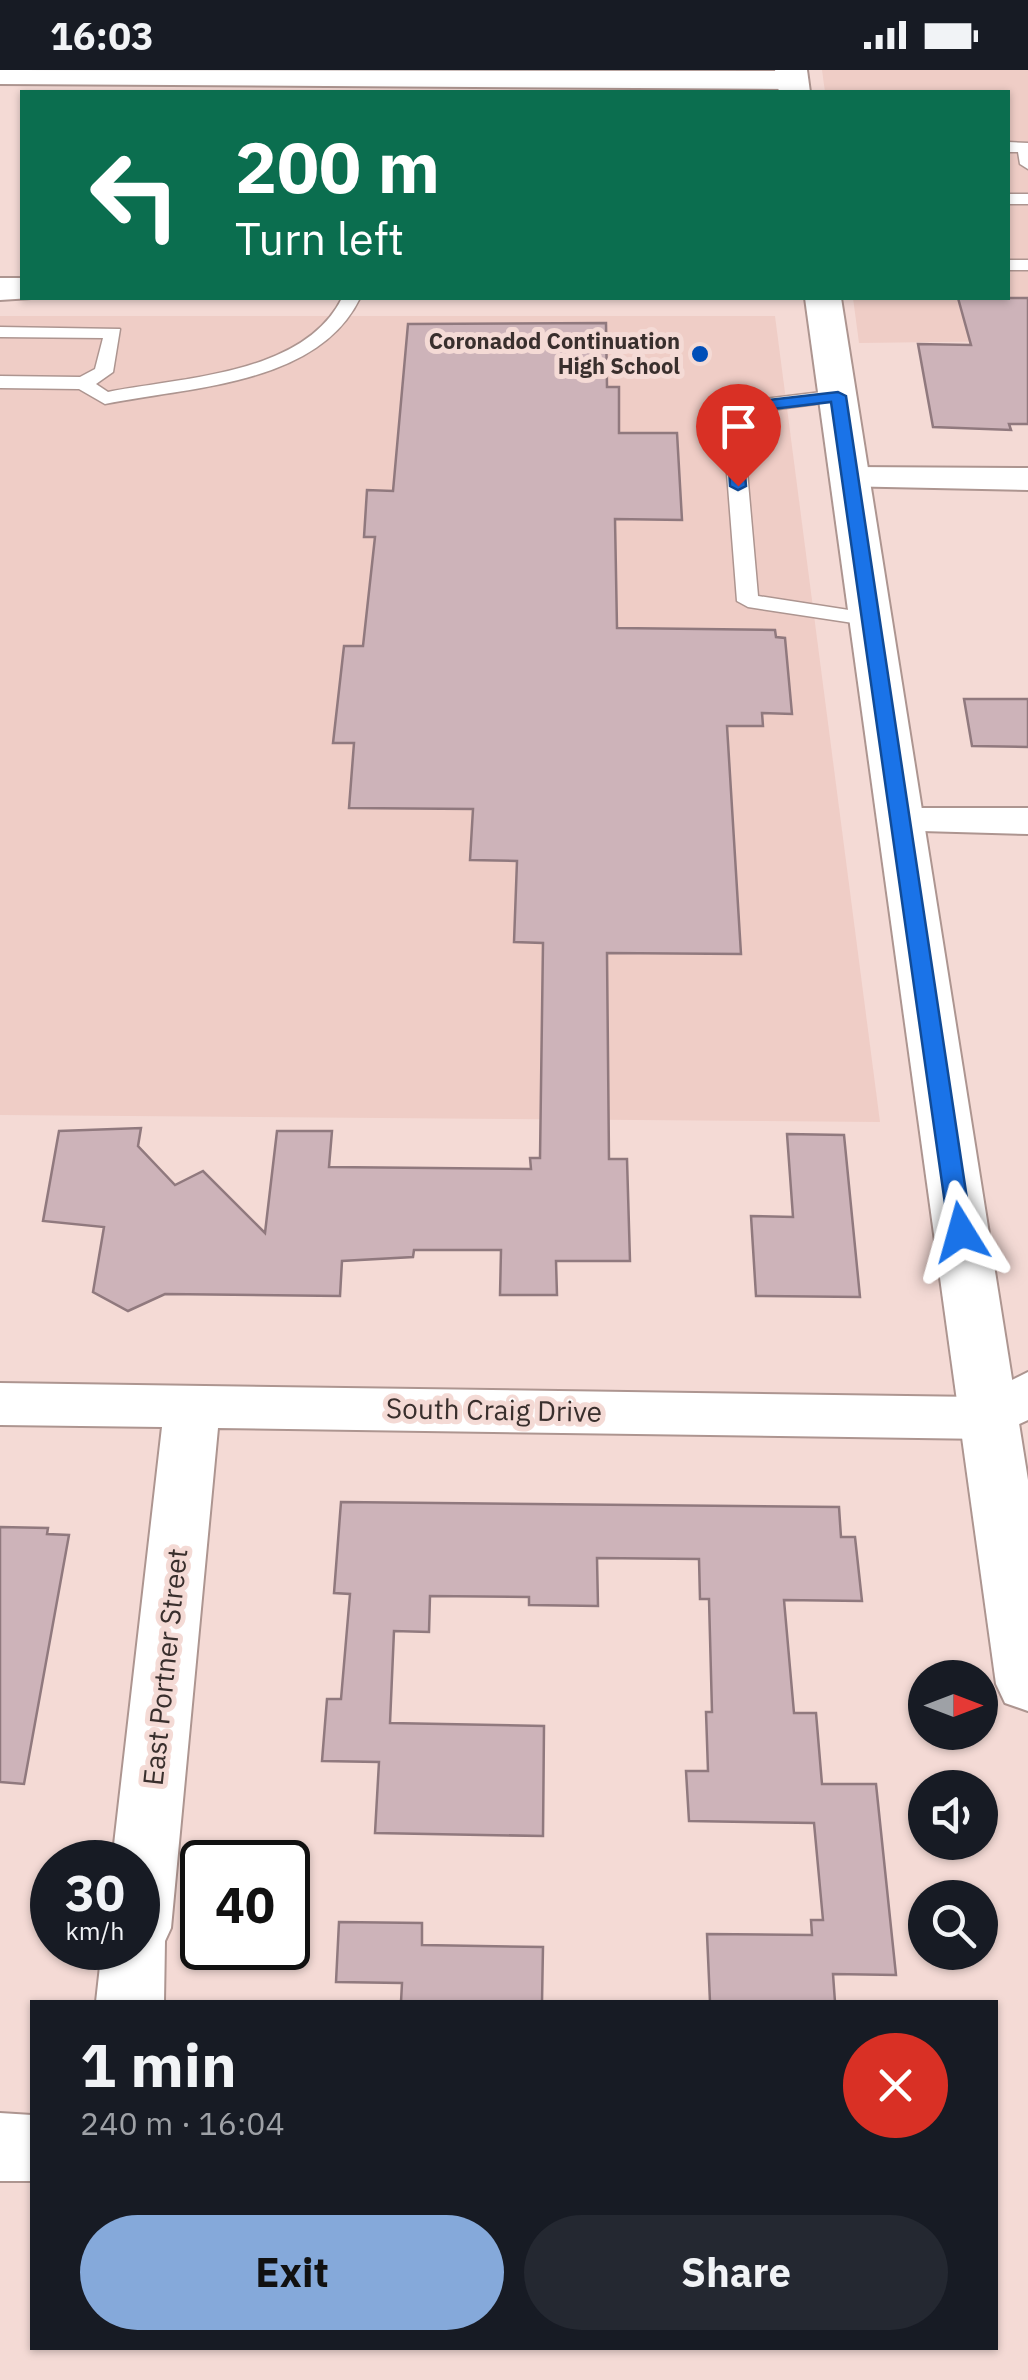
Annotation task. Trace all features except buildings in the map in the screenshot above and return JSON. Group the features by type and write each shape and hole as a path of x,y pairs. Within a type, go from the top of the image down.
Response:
{"street":[{"path":"0,75 451,74 793,81"},
{"path":"823,300 902,820 1008,1406 1028,1684"},
{"path":"852,478 1028,478"},
{"path":"902,820 1028,822"},
{"name":"South Craig Drive","path":"0,1404 1008,1406"},
{"name":"East Portner Street","path":"147,1840 192,1406"},
{"path":"130,2000 134,1970"},
{"path":"0,2148 30,2148"}],"lane":[{"path":"1010,147 1025,148 1028,164"},
{"path":"84,383 105,398 248,370 303,350 333,330 348,312 351,300"},
{"path":"0,332 114,332 104,372 84,383 0,382"},
{"path":"838,396 732,409 748,601 872,620"}],"shaded area":[{"path":"822,70 1028,70 1028,341 859,343 853,300 1010,300 1010,90 825,90"},
{"path":"0,316 775,316 880,1122 0,1115"}],"place":[{"name":"Coronadod Continuation High School","path":"700,354"}],"route":[{"path":"738,486 732,409 838,396 961,1232"}]}
